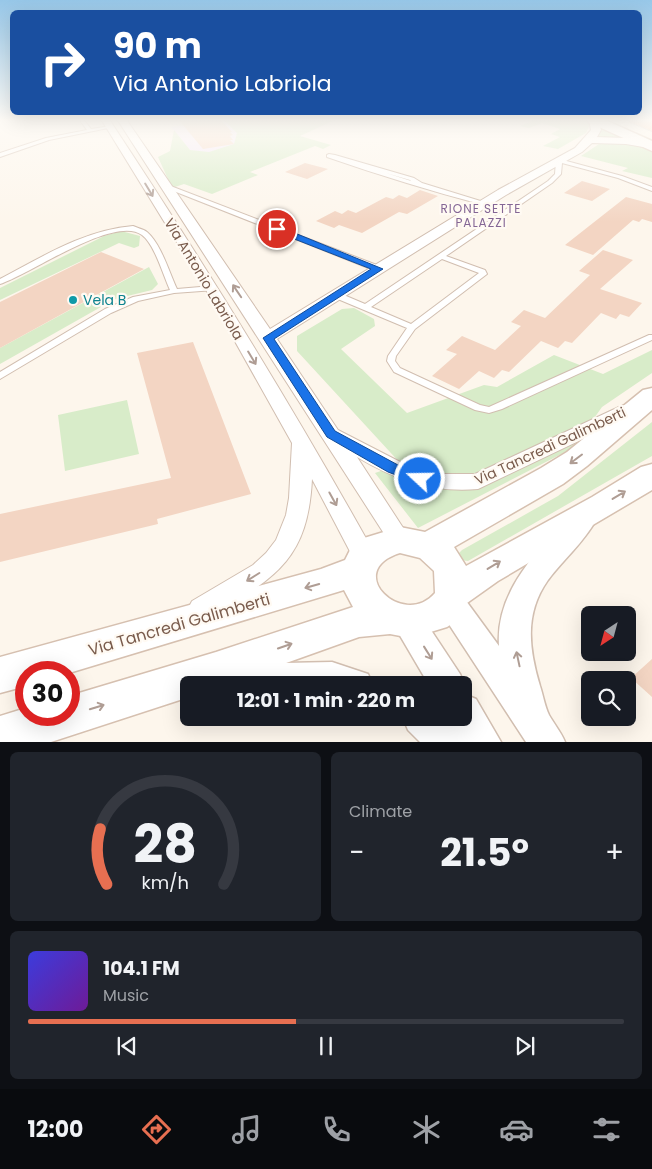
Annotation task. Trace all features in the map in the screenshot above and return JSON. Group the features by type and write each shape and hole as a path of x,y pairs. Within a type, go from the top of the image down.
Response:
{"main road":[{"name":"Via Tancredi Galimberti","path":"414,543 552,476 577,459 646,400"},
{"path":"0,737 216,670 359,621 425,620 440,613 452,598 476,576 587,515 652,475"},
{"path":"399,620 375,610 364,599 358,586 361,563 377,545 414,543 438,552 449,564 455,578 452,598"},
{"name":"Via Tancredi Galimberti","path":"0,675 323,583 361,563"}],"street":[{"name":"Via Antonio Labriola","path":"131,154 301,440 361,563"},
{"name":"Via Antonio Labriola","path":"139,154 168,187 331,434 414,543"},
{"path":"268,338 484,203 570,154"},
{"name":"Via Tancredi Galimberti","path":"430,482 459,484 478,481 646,400"},
{"name":"Via Antonio Labriola","path":"331,434 393,468 430,482"},
{"name":"Via Antonio Labriola","path":"175,625 262,571 285,545 298,515 303,485 301,440"},
{"path":"541,732 514,637 517,608 527,589 548,560 587,515"},
{"path":"452,598 541,732"},
{"path":"399,620 441,676"},
{"path":"216,670 262,676"},
{"path":"472,724 483,742"},
{"path":"429,726 448,742"}],"lane":[{"path":"420,184 416,181 333,156 328,157 406,182 420,184 484,203"},
{"path":"365,308 550,182 558,174 559,161 620,177 652,189"},
{"path":"168,187 379,269"},
{"name":"Via Antonio Labriola","path":"0,282 93,237 111,230 128,228 145,234 157,253 174,291"},
{"path":"440,256 483,274 412,328 392,356 392,365 397,370 478,408 489,410 652,337"},
{"path":"0,376 108,311 136,299 174,291 212,288"},
{"path":"336,295 412,328"}],"shaded area":[{"path":"193,154 219,154 200,162"}],"green space":[{"path":"165,154 296,154 250,172 258,175 212,194 184,184 172,188 158,157"},
{"path":"585,154 652,154 652,178 622,171 628,168 581,156"},
{"path":"121,231 140,236 139,246 134,248 119,243 0,300 0,288 104,236"},
{"path":"149,267 158,284 152,290 115,299 0,364 0,348"},
{"path":"354,308 374,319 375,326 341,349 407,413 484,385 497,387 554,355 603,374 652,350 652,373 602,407 573,448 418,528 375,473 401,464 297,351 297,336 342,309"},
{"path":"127,400 139,454 65,471 58,415"},
{"path":"652,422 652,456 468,561 460,560 457,555 462,550 558,496"}],"building":[{"path":"305,163 328,169 307,179 285,172"},
{"path":"582,181 610,189 592,201 564,193"},
{"path":"420,190 438,196 407,214 399,212 362,233 339,225 334,228 316,221 335,211 342,214 348,210 356,213 386,197 393,199 399,195 407,198"},
{"path":"626,197 652,204 652,222 642,219 639,222 633,220 593,255 565,245"},
{"path":"603,250 633,260 600,289 642,303 629,317 620,314 616,319 601,313 572,343 565,341 558,348 541,341 509,372 502,370 494,378 479,371 459,389 432,376 457,354 446,350 462,336 495,350 521,326 511,322 524,310 545,318 590,275 579,271"},
{"path":"101,252 144,269 0,348 0,302"},
{"path":"193,342 251,494 157,519 158,524 0,562 0,514 171,478 137,353"},
{"path":"652,659 652,697 636,683 636,673"}],"place":[{"name":"Vela B","path":"73,300"}],"district":[{"name":"RIONE SETTE PALAZZI","path":"481,216"}],"route":[{"path":"277,229 379,269 268,338 331,434 393,468 420,479"}]}
